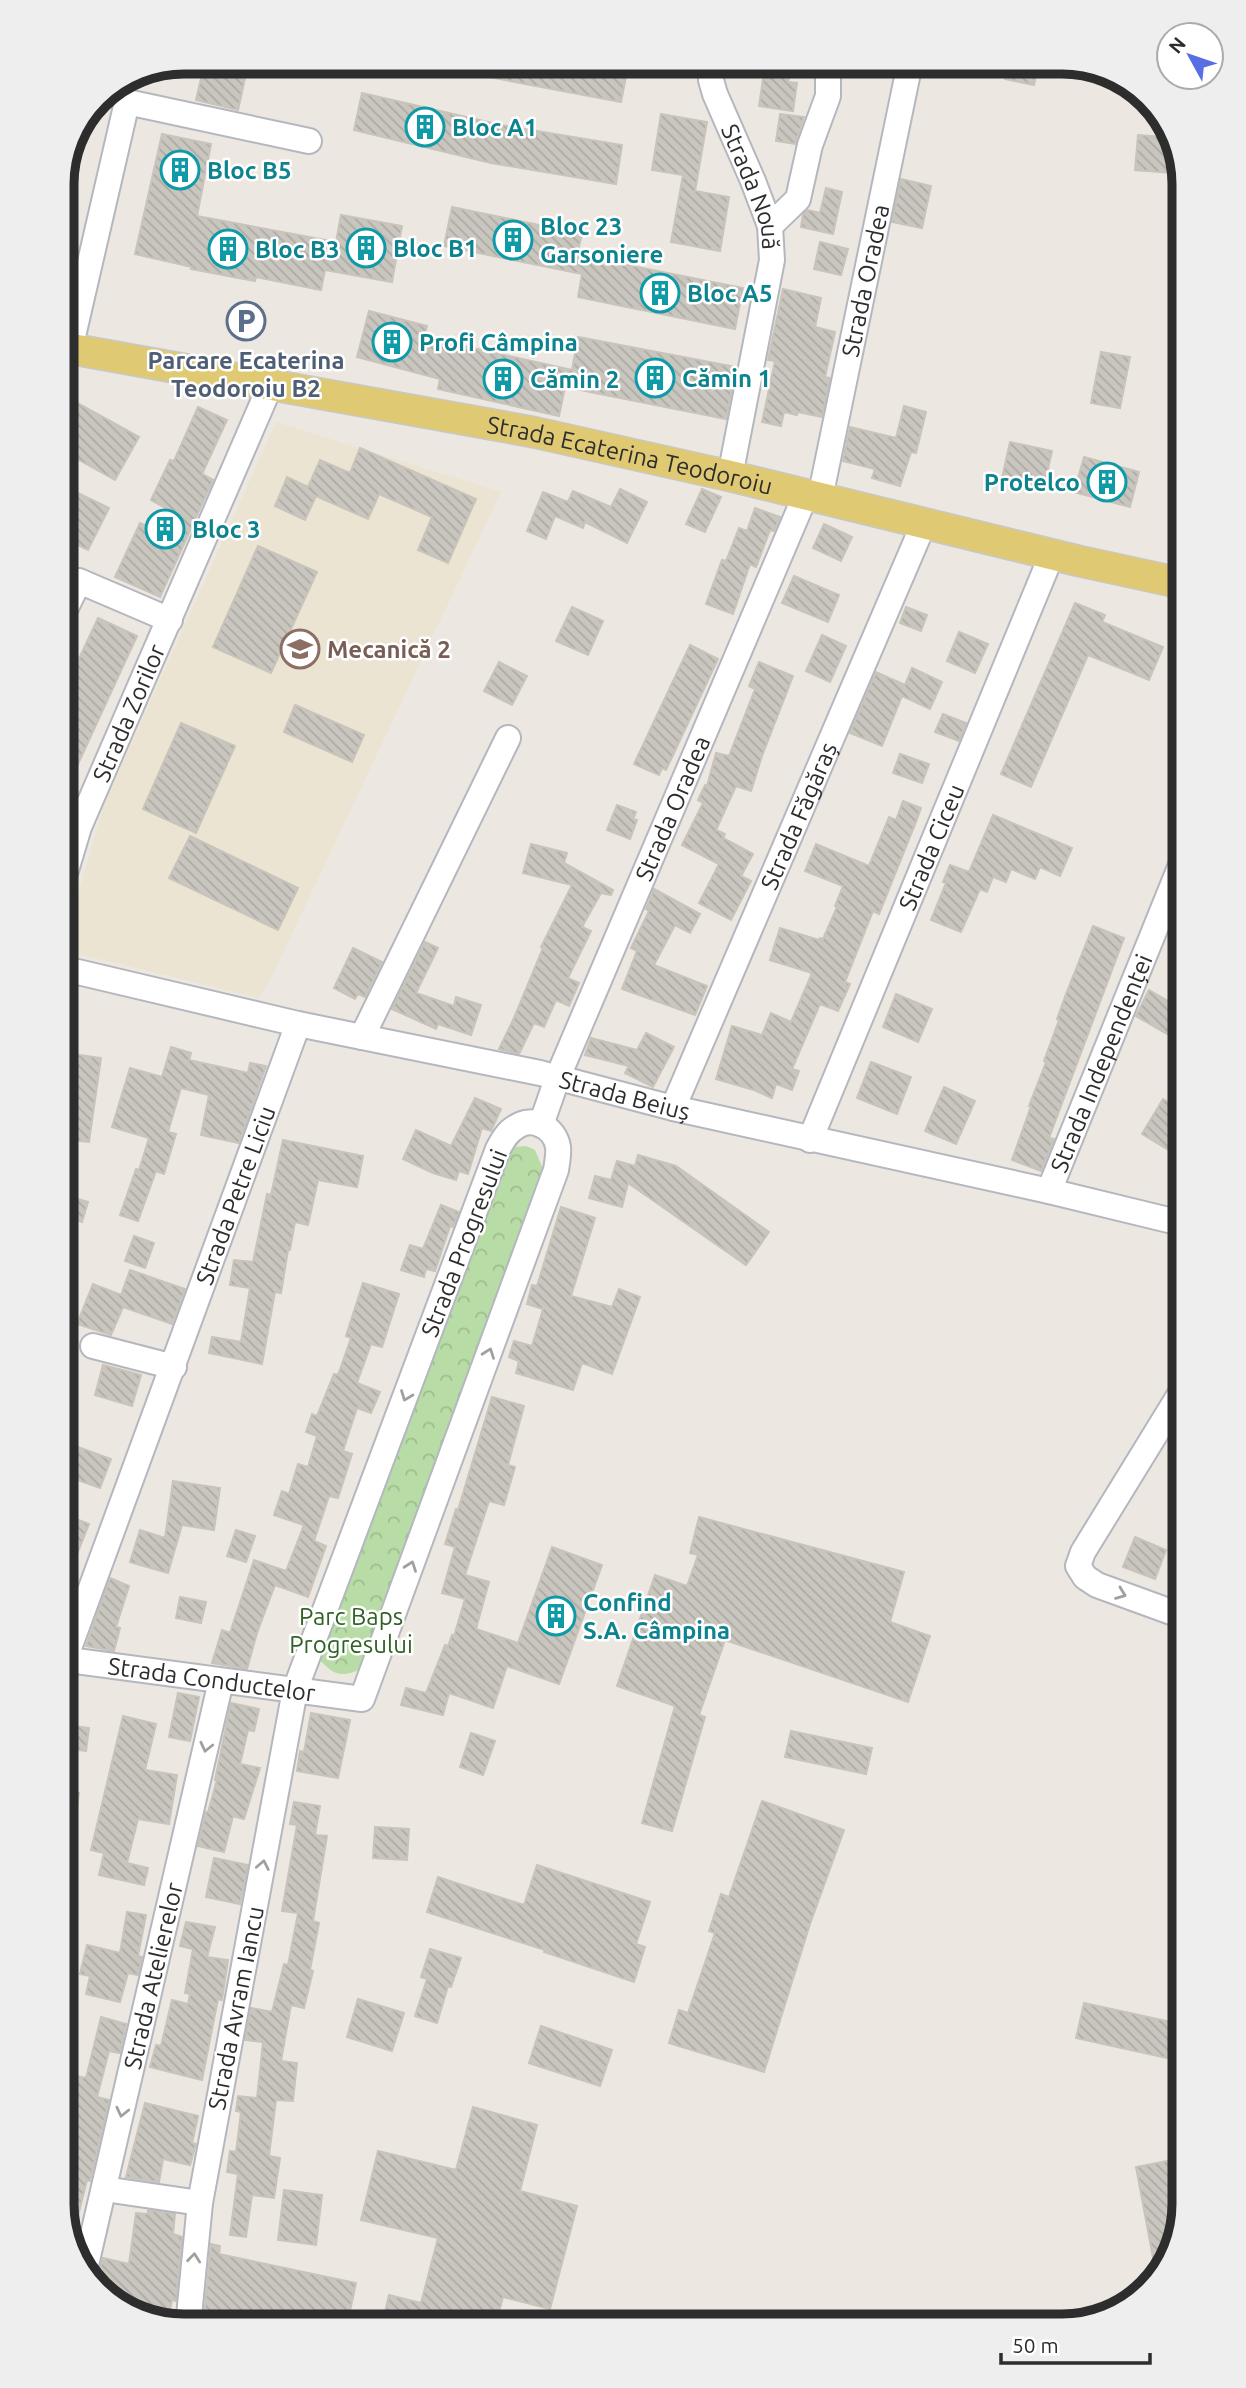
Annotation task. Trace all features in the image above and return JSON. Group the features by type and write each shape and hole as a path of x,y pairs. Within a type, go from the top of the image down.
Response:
{"main road":[{"name":"Strada Ecaterina Teodoroiu","path":"74,349 533,432 1172,581"}],"street":[{"name":"Strada Nouă","path":"711,74 715,94 770,226 772,260 730,476"},
{"path":"770,226 798,199 810,145 828,96 828,74"},
{"name":"Strada Oradea","path":"541,1125 557,1079 813,496 908,74"},
{"name":"Strada Ecaterina Teodoroiu","path":"74,316 127,102 309,141"},
{"name":"Strada Zorilor","path":"74,844 270,386"},
{"name":"Strada Făgăraș","path":"673,1108 924,523"},
{"name":"Strada Ciceu","path":"810,1140 1052,554"},
{"name":"Strada Zorilor","path":"74,579 170,620"},
{"path":"362,1037 508,738"},
{"name":"Strada Independenței","path":"1049,1191 1172,887"},
{"name":"Strada Beiuș","path":"74,971 1172,1221"},
{"name":"Strada Petre Liciu","path":"74,1630 174,1367 299,1024"},
{"name":"Strada Progresului","path":"295,1690 498,1149 507,1134 517,1125 529,1122 541,1125"},
{"name":"Strada Conductelor","path":"74,1661 362,1699 556,1170 558,1149 554,1133 541,1125"},
{"path":"93,1346 174,1367"},
{"path":"1172,1406 1083,1552 1078,1566 1085,1577 1097,1585 1172,1612"},
{"name":"Strada Atelierelor","path":"87,2259 221,1681"},
{"name":"Strada Avram Iancu","path":"189,2314 200,2203 295,1690"},
{"path":"104,2189 200,2203"}],"shaded area":[{"name":"Mecanică 2","path":"276,422 501,492 273,974 259,998 78,954 77,898 103,807"}],"green space":[{"name":"Parc Baps Progresului","path":"526,1146 535,1150 543,1169 370,1651 361,1669 337,1673 318,1658 508,1152 515,1147"}],"building":[{"path":"202,74 246,74 238,110 196,100"},
{"path":"478,74 626,74 621,102"},
{"path":"766,74 790,74 788,82 797,83 793,111 759,106"},
{"path":"1006,74 1036,74 1034,85 1005,79"},
{"path":"362,93 501,125 622,145 616,184 491,163 354,130"},
{"path":"661,114 707,122 695,191 729,197 720,251 671,242 683,175 652,170"},
{"path":"780,114 804,117 795,144 776,141"},
{"path":"162,134 211,144 197,216 336,242 341,215 402,226 392,282 325,270 321,290 256,277 255,281 191,269 192,267 135,254"},
{"path":"1138,135 1162,137 1171,173 1135,170"},
{"path":"901,179 931,186 922,228 892,222"},
{"path":"826,188 842,192 833,234 801,227 803,214 808,210 820,213"},
{"path":"452,207 582,234 577,255 743,288 735,329 578,297 582,274 444,246"},
{"path":"820,242 848,249 841,275 814,269"},
{"path":"783,289 821,298 815,327 835,332 825,377 830,378 822,417 784,412 781,426 762,422 775,361 768,360"},
{"path":"369,311 427,326 424,337 572,370 578,337 736,367 726,419 565,387 559,416 438,389 440,379 357,357"},
{"path":"1101,352 1130,357 1120,408 1091,403"},
{"path":"74,401 139,437 115,480 74,457"},
{"path":"904,406 926,412 916,453 911,452 900,486 872,478 875,469 843,461 850,427 896,438"},
{"name":"Bloc 3","path":"198,407 227,420 202,474 213,480 160,597 115,577 140,523 162,533 173,512 151,500 170,460 174,461"},
{"path":"1010,442 1052,451 1044,487 1002,478"},
{"path":"360,448 476,499 448,563 418,550 432,517 379,494 368,519 316,496 305,520 275,506 287,477 308,487 320,460 350,473"},
{"name":"Protelco","path":"1084,457 1139,472 1130,507 1074,492"},
{"path":"620,489 647,502 627,543 585,522 583,528 555,516 546,539 527,531 543,492 568,502 573,491 611,507"},
{"path":"702,489 721,497 705,532 686,524"},
{"path":"74,491 109,508 88,550 74,543"},
{"path":"755,508 780,517 774,531 770,530 756,567 750,564 733,614 706,604 722,560 726,561 739,528 747,531"},
{"path":"824,524 852,537 841,561 813,548"},
{"path":"258,546 317,572 271,673 213,647"},
{"path":"794,576 839,595 828,622 782,603"},
{"path":"1075,603 1105,615 1102,622 1163,647 1149,680 1088,655 1031,787 1001,774"},
{"path":"572,607 603,621 588,655 556,641"},
{"path":"906,607 927,615 921,631 900,623"},
{"path":"98,618 137,636 74,773 74,669"},
{"path":"959,632 988,644 975,673 947,661"},
{"path":"822,635 846,646 830,682 806,671"},
{"path":"690,645 718,659 666,770 662,768 659,775 634,764"},
{"path":"499,662 527,676 512,705 484,691"},
{"path":"759,662 793,676 751,791 736,786 716,830 725,834 723,838 753,854 741,876 751,881 731,920 699,903 719,864 682,845 703,803 698,800 705,785 707,786 716,753 729,756 755,689 749,686"},
{"path":"912,668 942,682 930,709 902,696 882,746 850,733 876,672 905,685"},
{"path":"295,705 364,735 352,762 284,732"},
{"path":"943,714 966,723 959,741 935,732"},
{"path":"181,723 235,746 196,833 143,809"},
{"path":"900,754 929,764 922,783 893,773"},
{"path":"903,801 921,808 916,822 879,914 873,911 845,982 850,984 838,1011 820,1004 792,1069 799,1071 792,1090 776,1084 772,1098 716,1079 732,1026 762,1035 771,1013 791,1022 812,973 770,960 780,928 823,939 837,907 835,906 843,886 805,871 816,844 869,866 889,817 896,820"},
{"path":"617,805 636,812 633,819 637,820 630,839 607,830"},
{"path":"993,815 1072,848 1060,876 1040,867 1035,879 1011,869 1006,882 993,877 987,892 980,889 961,932 931,920 950,865 969,872"},
{"path":"190,836 298,888 278,930 169,878"},
{"path":"531,844 567,853 564,863 613,890 611,895 601,893 582,927 591,931 568,978 579,983 569,1006 556,1000 544,1027 534,1023 519,1054 499,1049 543,948 541,947 572,885 523,873"},
{"path":"654,889 700,914 690,933 675,925 654,965 707,986 695,1015 622,989 637,951 631,948 649,911 646,909"},
{"path":"1093,926 1124,938 1049,1138 1054,1139 1041,1171 1012,1160 1046,1062 1044,1061 1059,1020 1057,1019"},
{"path":"425,942 438,948 416,993 454,1006 456,997 481,1005 471,1035 438,1024 436,1029 392,1009"},
{"path":"353,948 382,962 365,997 358,994 355,999 334,988"},
{"path":"1149,990 1172,1003 1172,1026 1167,1034 1136,1016"},
{"path":"896,994 932,1009 918,1042 883,1027"},
{"path":"646,1033 674,1047 653,1087 625,1073 629,1066 585,1055 591,1038 637,1050"},
{"path":"171,1047 191,1053 189,1060 248,1073 250,1063 266,1066 239,1143 201,1135 209,1095 181,1088 168,1132 176,1134 164,1174 156,1171 138,1221 120,1215 149,1138 112,1127 130,1068 162,1077"},
{"path":"74,1054 101,1058 89,1142 74,1140"},
{"path":"871,1062 911,1077 897,1114 857,1098"},
{"path":"944,1087 975,1101 956,1144 925,1131"},
{"path":"475,1098 501,1109 491,1131 482,1128 468,1174 459,1171 456,1180 403,1159 416,1130 451,1146"},
{"path":"1163,1099 1172,1104 1172,1152 1142,1134"},
{"path":"283,1140 363,1156 357,1187 318,1180 308,1225 295,1222 281,1293 275,1292 262,1364 209,1353 212,1337 241,1342 250,1288 230,1285 234,1260 253,1262 267,1194 271,1195"},
{"path":"638,1155 676,1166 769,1232 746,1265 628,1183 622,1207 589,1198 595,1176 611,1180 617,1161 635,1166"},
{"path":"74,1198 88,1202 82,1222 74,1219"},
{"path":"441,1205 459,1212 453,1227 450,1226 435,1271 426,1269 424,1277 401,1270 410,1245 423,1249"},
{"path":"561,1207 595,1218 571,1296 612,1307 619,1289 640,1297 612,1374 582,1363 573,1390 516,1373 519,1361 509,1357 514,1341 532,1346 543,1309 527,1304 532,1285 537,1286"},
{"path":"134,1236 154,1243 145,1268 125,1261"},
{"path":"130,1270 185,1289 172,1324 123,1307 111,1335 77,1324 93,1284 121,1295"},
{"path":"363,1283 399,1294 382,1347 371,1344 357,1383 380,1392 371,1413 357,1408 343,1451 352,1454 338,1498 329,1496 314,1541 326,1546 308,1597 275,1585 247,1669 212,1663 222,1630 230,1633 254,1560 286,1571 304,1525 274,1515 282,1491 289,1494 298,1464 308,1467 317,1436 306,1432 312,1414 317,1416 334,1374 338,1375 351,1338 346,1336"},
{"path":"103,1365 141,1375 132,1406 95,1395"},
{"path":"492,1397 524,1406 508,1465 515,1467 504,1505 489,1501 465,1575 489,1582 476,1629 518,1643 552,1547 602,1565 559,1684 507,1666 493,1708 449,1693 443,1715 401,1705 406,1688 426,1693 445,1645 448,1646 452,1635 454,1636 465,1599 442,1593 455,1547 445,1544"},
{"path":"78,1447 111,1459 100,1488 74,1479 74,1457"},
{"path":"173,1481 220,1488 214,1530 182,1525 168,1573 130,1562 140,1530 165,1538"},
{"path":"699,1517 904,1572 890,1622 930,1636 908,1702 725,1640 699,1715 705,1717 672,1831 642,1823 675,1706 617,1686 655,1575 687,1586 698,1555 690,1553"},
{"path":"74,1518 89,1524 74,1562"},
{"path":"236,1530 255,1536 246,1562 227,1556"},
{"path":"1135,1537 1166,1550 1155,1579 1123,1567"},
{"path":"110,1578 129,1586 116,1627 120,1628 114,1651 86,1646"},
{"path":"180,1597 206,1602 201,1623 176,1618"},
{"path":"178,1693 199,1697 190,1741 169,1737"},
{"path":"231,1703 259,1709 254,1731 248,1730 240,1764 260,1768 244,1819 233,1816 224,1852 198,1846 217,1780"},
{"path":"311,1713 350,1720 338,1778 297,1771 300,1751 304,1752"},
{"path":"123,1716 156,1724 145,1770 177,1775 169,1824 138,1819 127,1863 148,1868 144,1885 99,1875 104,1853 91,1850"},
{"path":"74,1726 89,1728 86,1751 74,1749"},
{"path":"791,1731 872,1748 866,1774 785,1757"},
{"path":"471,1733 495,1741 483,1775 460,1767"},
{"path":"74,1792 79,1793 74,1814"},
{"path":"762,1801 844,1830 810,1924 764,2072 669,2043 679,2010 688,2013 715,1933 709,1931 721,1894 729,1897"},
{"path":"294,1802 320,1806 315,1835 327,1836 313,1921 319,1923 310,1970 313,1971 304,2008 291,2005 281,2061 297,2063 293,2101 276,2100 269,2156 280,2158 274,2198 252,2195 246,2237 230,2235 238,2174 227,2172 230,2151 236,2152 241,2112 236,2111 238,2096 257,2098 263,2042 245,2040 251,2008 272,2012 284,1964 288,1965 298,1913 282,1911 297,1825 290,1824"},
{"path":"375,1827 409,1829 407,1860 373,1858"},
{"path":"214,1858 248,1865 240,1904 206,1897"},
{"path":"537,1865 650,1902 636,1944 645,1947 634,1982 427,1912 438,1877 524,1905"},
{"path":"127,1912 146,1915 138,1956 142,1957 138,1975 128,1973 120,2002 86,1994 90,1976 80,1974 87,1945 120,1953"},
{"path":"186,1922 215,1927 207,1957 228,1960 222,2000 218,1999 202,2080 150,2067 156,2045 161,2046 172,2000 188,2004 190,1994 185,1993 193,1949 180,1946"},
{"path":"430,1949 461,1958 451,1987 448,1986 437,2023 415,2016 427,1979 421,1977"},
{"path":"358,1999 404,2013 392,2051 347,2037"},
{"path":"1084,2003 1172,2022 1172,2059 1076,2038"},
{"path":"101,2017 126,2024 120,2053 109,2051 97,2097 109,2100 90,2181 87,2180 78,2216 75,2215 74,2205 74,2123 77,2115 74,2114 74,2076 86,2078"},
{"path":"541,2026 612,2050 600,2086 529,2063"},
{"path":"145,2103 198,2116 192,2143 196,2144 190,2165 163,2159 159,2182 126,2177"},
{"path":"473,2107 537,2125 520,2191 577,2206 550,2309 503,2297 498,2314 385,2314 389,2295 421,2303 438,2238 361,2220 378,2151 456,2170"},
{"path":"1172,2160 1172,2219 1169,2233 1154,2265 1136,2167"},
{"path":"284,2190 322,2195 316,2245 278,2240"},
{"path":"148,2210 175,2214 173,2234 182,2237 176,2301 172,2300 169,2313 148,2309 122,2296 98,2274 103,2258 129,2264 136,2213 148,2214"},
{"path":"211,2244 220,2246 219,2254 356,2283 349,2314 204,2314"}],"place":[{"name":"Bloc A1","path":"425,127"},
{"name":"Bloc B5","path":"180,170"},
{"name":"Bloc 23 Garsoniere","path":"513,240"},
{"name":"Bloc B1","path":"366,248"},
{"name":"Bloc B3","path":"228,249"},
{"name":"Bloc A5","path":"660,293"},
{"name":"Parcare Ecaterina Teodoroiu B2","path":"246,321"},
{"name":"Profi Câmpina","path":"392,342"},
{"name":"Cămin 1","path":"655,378"},
{"name":"Cămin 2","path":"503,379"},
{"name":"Protelco","path":"1107,482"},
{"name":"Bloc 3","path":"165,529"},
{"name":"Mecanică 2","path":"300,649"},
{"name":"Confind S.A. Câmpina","path":"556,1616"}]}
